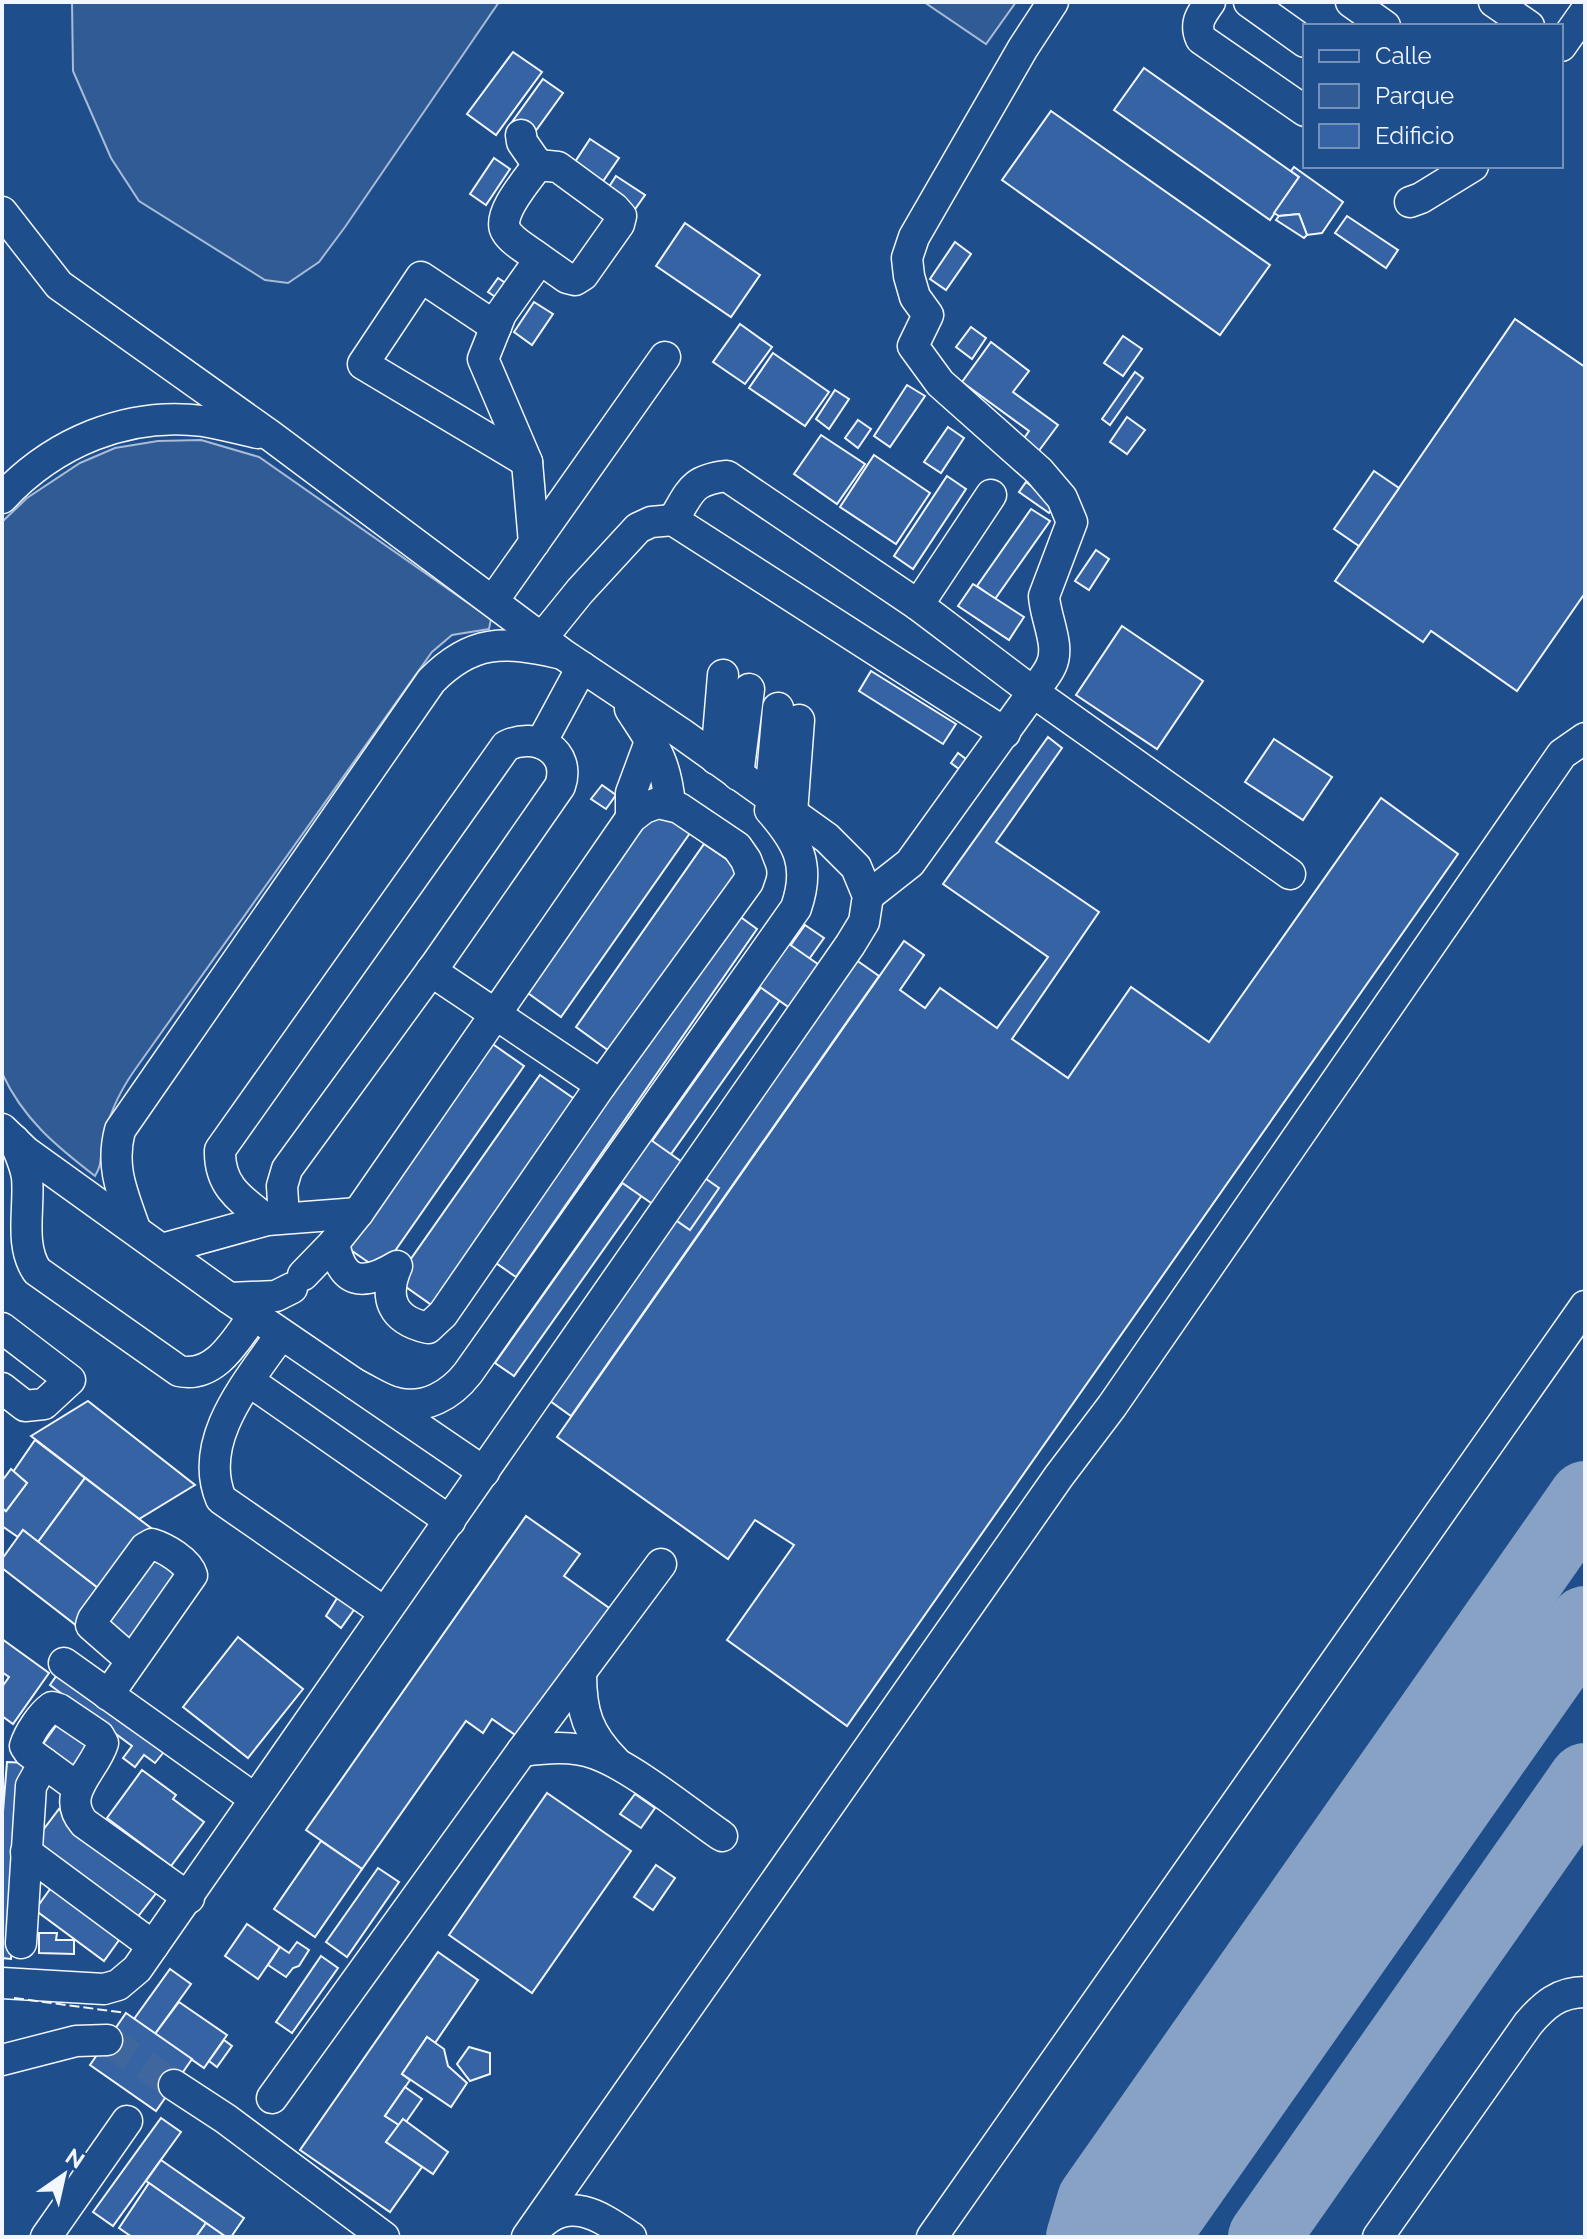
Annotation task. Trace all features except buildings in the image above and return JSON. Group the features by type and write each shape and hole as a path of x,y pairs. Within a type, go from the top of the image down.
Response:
{"lane":[{"path":"868,896 910,863 1053,664 1055,651 1044,596 1072,522 1062,498 1039,471 940,383 913,346 928,315 915,297 907,258 926,216 1053,2"},
{"path":"1210,2 1199,18 1197,29 1201,39 1303,110"},
{"path":"1249,2 1303,41"},
{"path":"1351,2 1382,24"},
{"path":"1494,2 1526,24"},
{"path":"1563,43 1585,12"},
{"path":"521,135 522,142 538,165 558,167 621,216 601,250 583,275 575,280 567,278 540,259 507,234 504,227 508,207 538,165"},
{"path":"1410,202 1470,168"},
{"path":"2,212 59,285 271,436 563,653 827,838 856,867 868,896 864,922 850,945 384,1612 189,1898 128,1979 104,1989 2,1983"},
{"path":"534,543 527,462 483,359 501,314 540,259"},
{"path":"496,327 421,277 363,364 527,462"},
{"path":"493,601 665,357"},
{"path":"2,498 51,454 110,429 175,420 203,421 271,436"},
{"path":"673,520 691,491 703,479 727,476 918,605 1033,692 1290,874"},
{"path":"918,605 991,495"},
{"path":"541,743 580,591 638,528 651,522 673,520 1005,733"},
{"path":"135,1229 115,1166 120,1130 431,681 454,659 489,647 530,647 563,653"},
{"path":"728,768 736,682"},
{"path":"620,693 651,739 667,776 670,805"},
{"path":"781,806 788,714"},
{"path":"528,2237 1573,746 1585,721"},
{"path":"518,739 541,743 562,762 565,773 560,786 287,1169 275,1219 228,1186 219,1168 220,1150 506,746 518,739"},
{"path":"631,818 631,793 651,739"},
{"path":"355,1384 396,1403 412,1404 440,1398 461,1383 796,908 802,876 796,844 767,806 728,768"},
{"path":"241,1306 276,1296 298,1281 358,1213 631,818 644,808 658,803 670,805 737,847 751,873 748,882 601,1085 443,1314 428,1328 415,1325 396,1309 389,1294 389,1283 397,1266 373,1278 354,1278 344,1273 334,1243"},
{"path":"431,971 601,1085"},
{"path":"5,1128 26,1152 281,1334 484,1472"},
{"path":"5,1128 24,1165 27,1178 27,1248 37,1271 179,1371 189,1374 206,1369 222,1357 241,1306"},
{"path":"162,1249 275,1219 358,1213"},
{"path":"932,2237 1585,1306"},
{"path":"2,1328 30,1349 70,1380 44,1404 25,1406 2,1387 30,1349"},
{"path":"281,1334 231,1409 222,1430 216,1451 216,1485 221,1499 384,1612"},
{"path":"249,1381 450,1521"},
{"path":"272,2098 661,1564"},
{"path":"108,1695 131,1660"},
{"path":"64,1663 255,1799"},
{"path":"581,1674 581,1704 589,1727 601,1747 617,1763 722,1836"},
{"path":"77,1787 25,1746 46,1711 52,1707 86,1727 103,1743 77,1787 78,1816 189,1898"},
{"path":"522,1751 550,1747 575,1749 595,1753 617,1763"},
{"path":"21,1943 31,1786 44,1763"},
{"path":"26,1852 153,1946"},
{"path":"1378,2237 1528,2024 1548,2001 1574,1992 1585,1992"},
{"path":"2,2060 76,2041 107,2040"},
{"path":"174,2085 226,2119 384,2237"},
{"path":"46,2237 127,2121"},
{"path":"579,2163 577,2185 586,2204 631,2237"},
{"path":"528,2237 543,2222 561,2211 579,2210 598,2214"}],"green space":[{"path":"72,2 499,2 319,262 288,283 265,280 139,201 111,158 73,71"},
{"path":"924,2 1016,2 986,44"},
{"path":"201,440 259,457 491,619 489,629 452,635 432,652 134,1071 110,1116 95,1176 30,1118 2,1073 2,522 27,498 80,463 115,448 158,441"}],"taxiway":[{"path":"1082,2237 1093,2200 1585,1497"},
{"path":"1153,2237 1585,1622"},
{"path":"1264,2237 1585,1779"}],"tunnel":[{"path":"107,2040 174,2085"}],"fence":[{"path":"14,1998 126,2013"}]}
